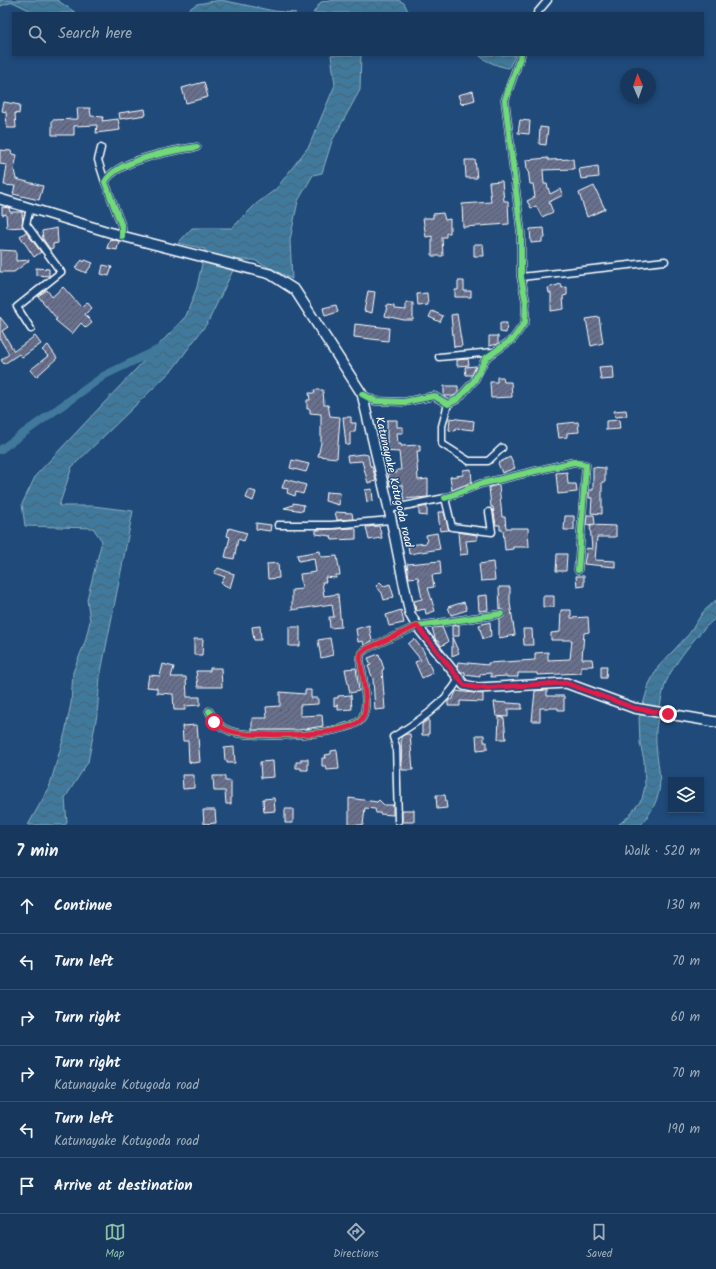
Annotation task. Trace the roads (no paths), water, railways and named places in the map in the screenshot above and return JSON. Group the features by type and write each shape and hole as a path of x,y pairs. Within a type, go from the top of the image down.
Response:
{"main road":[{"name":"Katunayake Kotugoda road","path":"0,199 122,236 246,270 270,274 295,290 362,394 389,509 410,614 417,626 464,685 478,688 566,683 634,708 716,722"}],"street":[{"path":"538,12 548,0"},
{"path":"502,448 488,461 469,461 442,444 442,426 448,404 458,399 474,381 486,358 514,339 525,322 526,302 522,277 521,233 505,100 521,56"},
{"path":"105,182 108,176 134,161 169,150 197,147"},
{"path":"101,148 98,160 122,227 122,236"},
{"path":"30,209 26,224 61,272 17,307 31,329"},
{"path":"522,277 665,261"},
{"path":"439,357 495,352"},
{"path":"362,394 375,401 404,402 434,396 448,404"},
{"path":"389,509 445,498 480,484 574,462 586,465 578,570"},
{"path":"445,498 452,527 492,532 489,512"},
{"path":"278,525 332,525 391,520"},
{"path":"209,711 214,722 230,731 255,735 299,735 354,726 362,719 366,708 360,659 361,653 366,649 417,626 501,614"},
{"path":"398,821 396,746 393,738 430,714 450,694 458,679"}],"water":[{"path":"0,0 57,0 75,12 33,12 13,2 0,6"},
{"path":"221,0 285,12 185,12 197,4"},
{"path":"337,0 398,0 404,3 408,12 314,12 321,2"},
{"path":"331,56 361,56 360,90 332,141 322,173 313,175 298,201 290,240 292,279 254,260 238,260 208,322 173,369 72,467 59,506 93,506 133,511 100,677 97,715 88,762 65,798 67,823 65,825 28,825 49,788 65,733 71,703 73,672 85,642 90,621 87,599 102,541 93,528 25,526 22,504 36,475 186,316 197,287 205,249 178,243 192,228 232,228 256,204 276,189 309,146 335,85"},
{"path":"480,56 515,56 509,68 492,63"},
{"path":"716,600 716,618 688,647 676,664 665,684 656,730 656,745 660,779 657,800 641,825 618,825 629,816 642,799 645,786 644,760 640,743 639,718 649,684 658,667 689,634 703,612"}],"waterway":[{"path":"0,450 105,375 163,347"}]}
